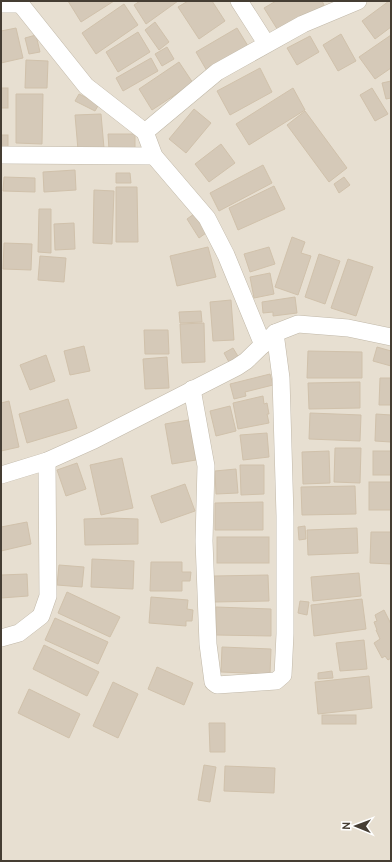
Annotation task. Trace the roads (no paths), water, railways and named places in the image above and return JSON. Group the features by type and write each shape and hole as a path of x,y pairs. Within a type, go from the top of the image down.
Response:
{"street":[{"path":"239,1 266,43"},
{"path":"145,132 216,72 266,43 303,24 358,1"},
{"path":"1,4 19,2 86,86 145,132 154,156 207,218 226,255 263,345"},
{"path":"1,155 154,156"},
{"path":"1,475 47,462 94,440 237,367 246,361 275,334 298,324 348,328 391,337"},
{"path":"192,389 206,466 204,540 208,644 213,682 217,685 276,681 283,675 285,634 285,516 281,378 275,334"},
{"path":"1,638 19,633 41,616 48,596 47,462"}]}
